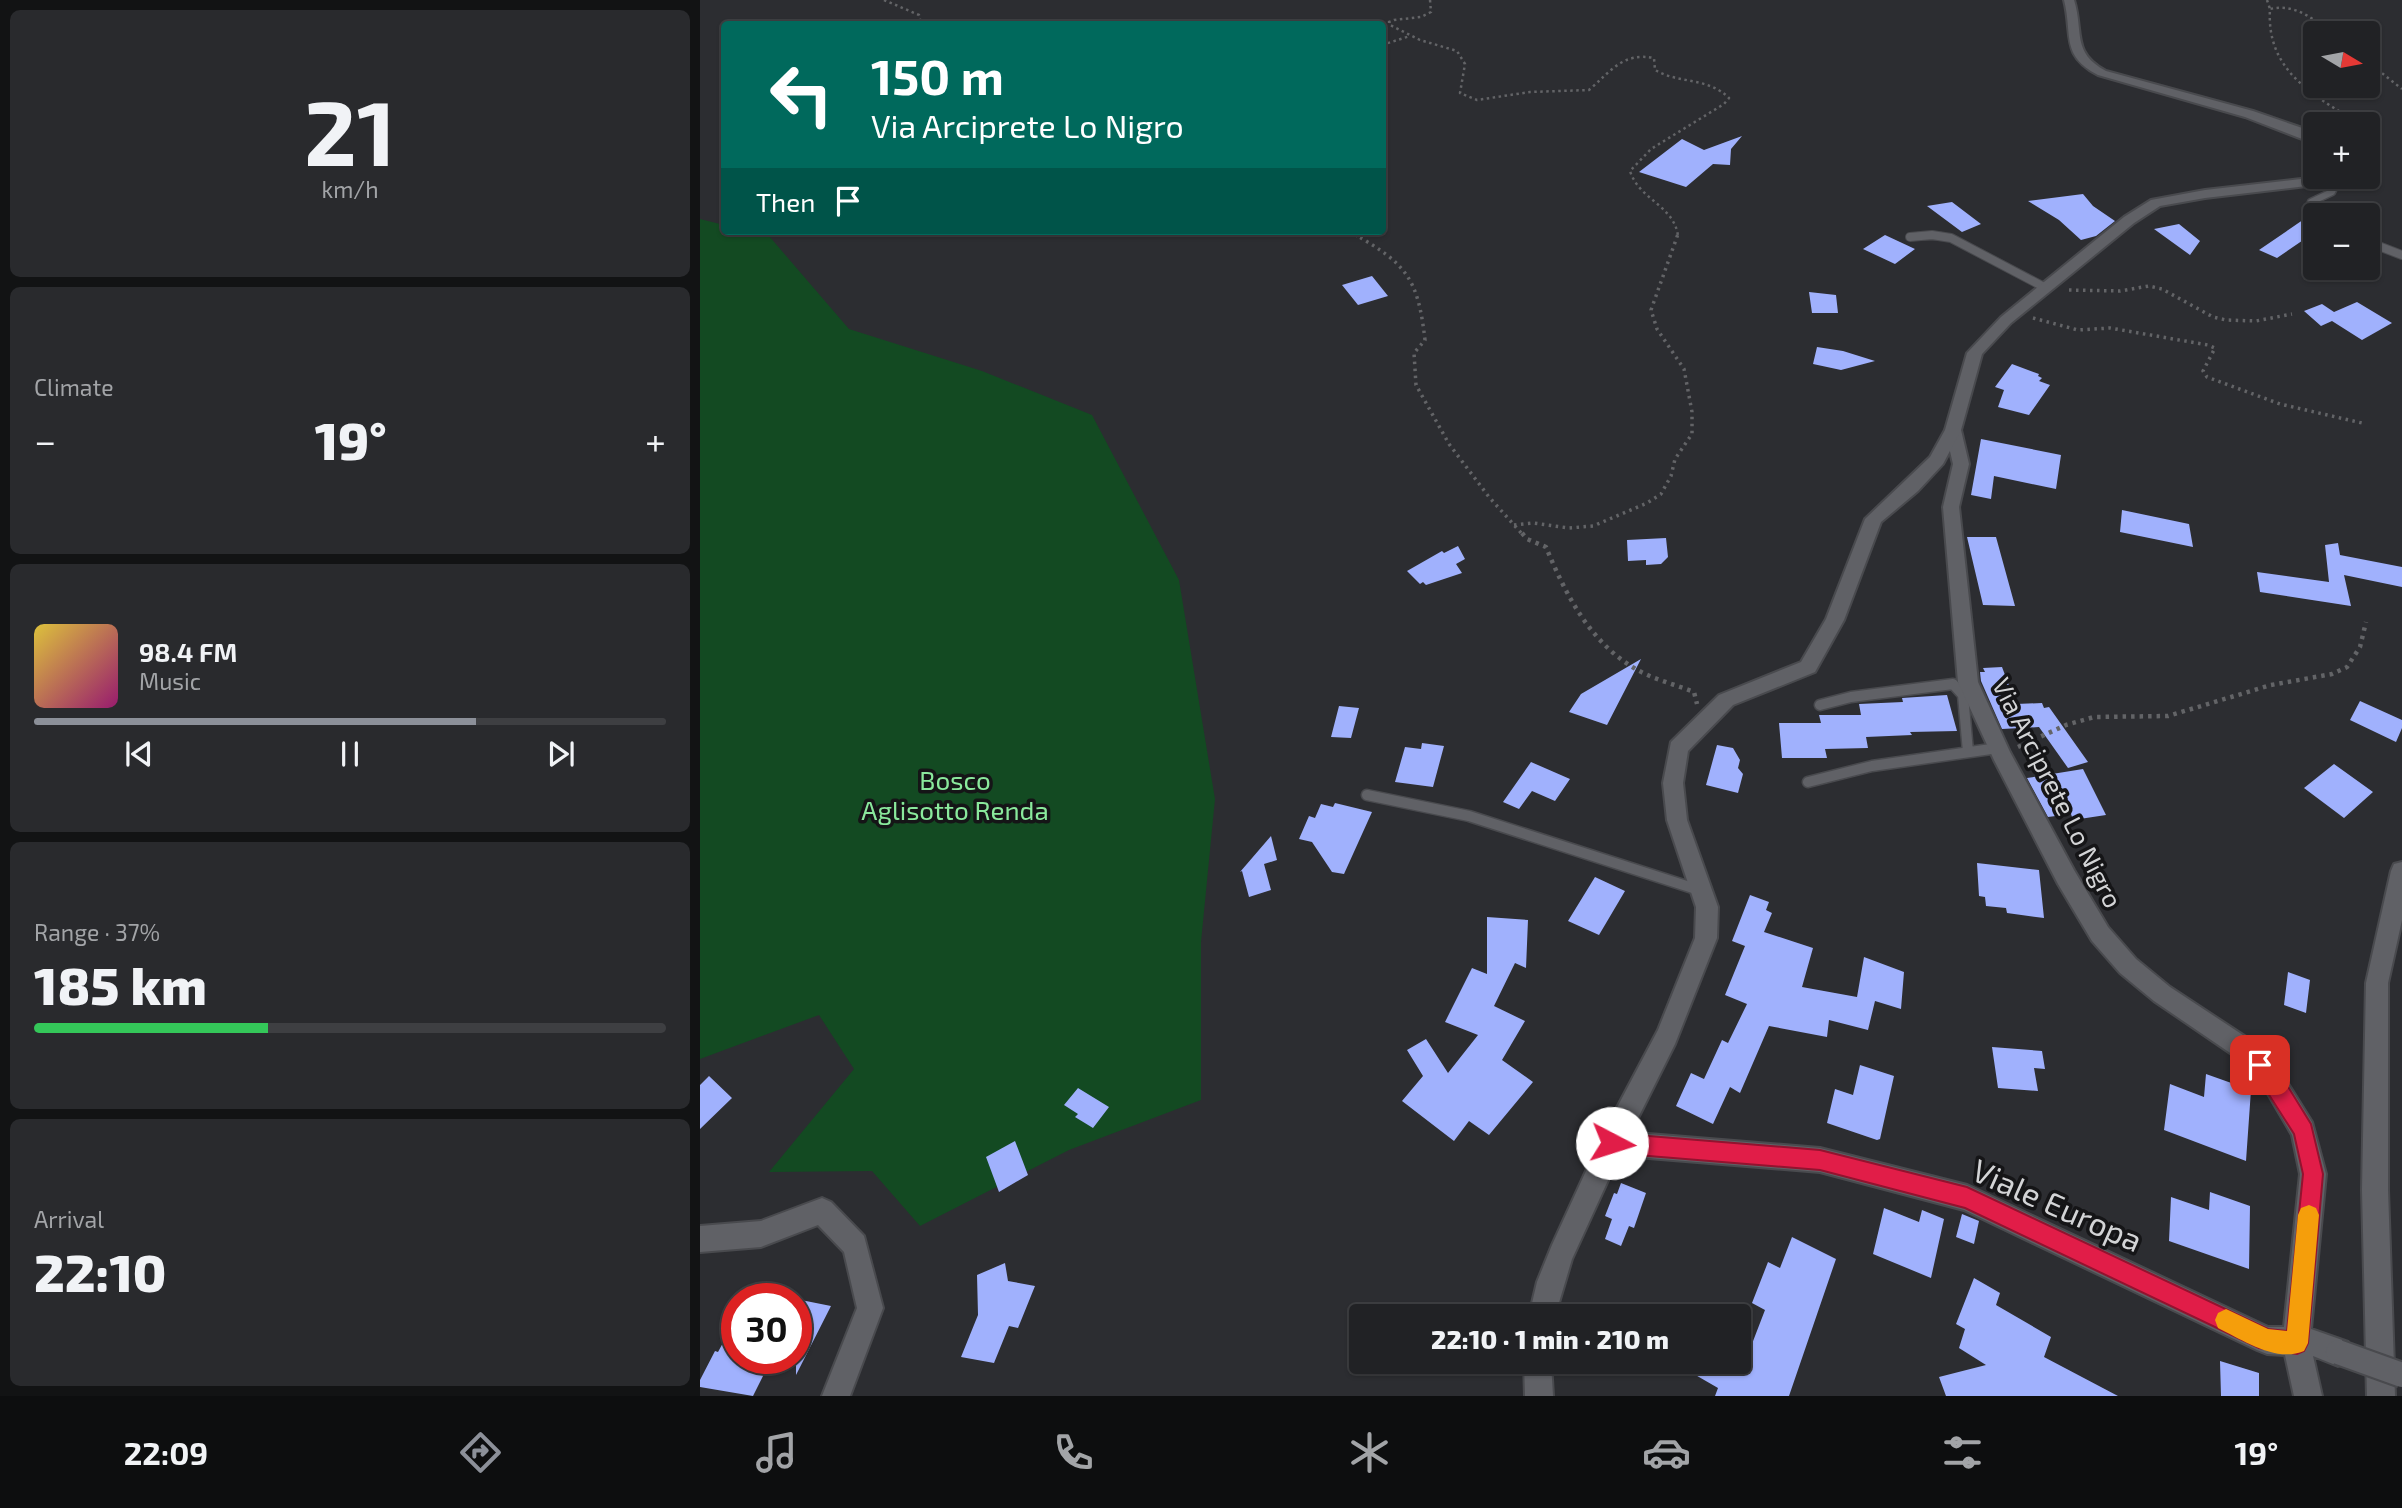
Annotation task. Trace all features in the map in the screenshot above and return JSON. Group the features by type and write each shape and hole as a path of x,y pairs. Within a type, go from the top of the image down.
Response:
{"street":[{"path":"2069,0 2075,46 2085,66 2303,133"},
{"path":"1545,1304 1561,1254 1612,1143 1667,1036 1706,938 1707,907 1678,820 1673,783 1678,748 1727,700 1808,667 1835,620 1874,519 1912,487 1937,460 1953,430 1975,353 2006,320 2129,220 2156,204 2205,194 2303,182"},
{"name":"Via Arciprete Lo Nigro","path":"1953,430 1961,464 1951,507 1968,682 2000,751 2066,877 2100,934 2128,966 2162,994 2247,1051 2272,1079 2303,1131 2313,1174 2297,1343 2308,1396"},
{"path":"2381,1396 2375,1190 2377,983 2402,871"},
{"name":"Viale Europa","path":"1612,1143 1820,1160 1967,1198 2267,1340 2317,1343 2402,1375"},
{"path":"700,1239 761,1234 822,1211 855,1245 870,1308 836,1396"},
{"path":"1538,1374 1539,1396"}],"lane":[{"path":"2312,203 2334,189"},
{"path":"1910,237 1932,235 1951,238 2045,289"},
{"path":"2380,247 2402,255"},
{"path":"1819,705 1851,697 1953,684 1963,695 1968,752"},
{"path":"1808,782 1872,766 1968,752 2000,751"},
{"path":"1367,795 1469,816 1702,891"}],"path":[{"path":"884,0 919,15 920,21"},
{"path":"1430,0 1431,12 1426,16 1406,20 1394,19 1389,22 1390,25 1411,36 1457,51 1465,64 1460,93 1477,100 1530,92 1589,90 1619,63 1638,55 1654,58 1655,70 1662,75 1707,83 1729,98 1723,107 1670,135 1633,163 1630,171 1636,186 1673,215 1678,228 1678,237 1651,310 1657,329 1684,369 1692,412 1692,434 1675,459 1671,476 1661,494 1647,503 1593,526 1569,528 1533,523 1514,525"},
{"path":"2267,0 2270,9 2268,25 2274,53 2284,68 2318,97 2341,112"},
{"path":"2270,9 2281,5 2300,10 2315,21"},
{"path":"1386,44 1411,36"},
{"path":"2380,72 2402,89"},
{"path":"1355,235 1387,253 1412,280 1422,313 1425,340 1414,353 1416,386 1449,444 1489,498 1527,539 1546,547 1562,584 1593,635 1634,667 1694,692 1699,712"},
{"path":"2045,289 2120,291 2149,286 2162,289 2213,317 2226,320 2256,321 2292,314"},
{"path":"2025,321 2035,318 2078,330 2110,328 2207,345 2215,348 2203,371 2207,377 2288,407 2362,424"},
{"path":"2000,751 2094,717 2168,716 2271,685 2332,674 2347,667 2360,647 2366,622"}],"green space":[{"name":"Bosco Aglisotto Renda","path":"700,219 721,224 721,235 769,236 849,329 982,371 1092,415 1179,580 1215,799 1201,942 1201,1100 1069,1150 920,1226 872,1171 769,1172 854,1069 819,1015 700,1059"}],"building":[{"path":"1742,136 1731,149 1730,165 1713,164 1686,187 1639,172 1682,139 1704,150"},
{"path":"2083,194 2093,206 2115,221 2096,236 2081,240 2059,220 2028,201"},
{"path":"1952,202 1981,224 1962,232 1927,206"},
{"path":"2303,220 2303,240 2277,258 2259,250"},
{"path":"2179,224 2200,241 2190,255 2154,229"},
{"path":"1885,235 1915,249 1895,264 1863,249"},
{"path":"1372,276 1388,296 1358,305 1342,285"},
{"path":"1809,292 1836,295 1838,313 1812,313"},
{"path":"2357,302 2392,323 2362,340 2332,321 2321,326 2304,311 2322,304 2334,312"},
{"path":"1817,347 1843,351 1875,361 1841,370 1813,364"},
{"path":"2012,364 2039,374 2042,378 2039,381 2050,385 2029,415 1998,407 2004,390 1995,387"},
{"path":"1981,439 2061,455 2056,489 1994,476 1991,499 1971,495"},
{"path":"2122,510 2189,524 2193,547 2120,532"},
{"path":"1967,537 1996,537 2015,606 1983,605"},
{"path":"1666,538 1668,557 1661,564 1646,565 1646,560 1628,561 1627,540"},
{"path":"2338,543 2340,555 2402,567 2402,587 2344,575 2351,606 2260,592 2257,572 2329,582 2325,545"},
{"path":"1458,546 1465,559 1456,564 1462,573 1426,585 1423,582 1420,584 1407,571 1442,551 1444,553"},
{"path":"1641,659 1607,725 1569,712 1581,694"},
{"path":"2002,667 2016,704 2042,703 2044,708 2049,707 2088,762 2068,768 2039,727 2002,729 1981,681 1980,672 1985,672 1983,668"},
{"path":"1947,695 1957,731 1866,737 1868,748 1825,749 1827,758 1782,758 1779,723 1821,723 1819,715 1861,715 1859,704 1903,702 1902,698"},
{"path":"2360,701 2402,720 2402,728 2396,742 2350,720"},
{"path":"1339,706 1359,708 1351,738 1331,737"},
{"path":"1422,743 1444,746 1433,787 1395,782 1405,747 1421,749"},
{"path":"1717,745 1733,748 1740,760 1738,768 1743,774 1738,793 1706,785"},
{"path":"1531,762 1570,779 1555,801 1532,791 1519,809 1503,802"},
{"path":"2334,764 2373,792 2344,818 2304,788"},
{"path":"2083,769 2106,815 2073,820 2071,814 2048,817 2027,778"},
{"path":"1335,803 1372,812 1344,874 1332,872 1312,842 1299,839 1309,816 1315,818 1321,804 1333,807"},
{"path":"1271,836 1277,860 1264,864 1271,890 1249,897 1242,871 1240,872"},
{"path":"1977,863 2039,870 2044,918 2007,913 2006,908 1986,906 1985,897 1979,896"},
{"path":"1595,877 1625,891 1599,935 1568,921"},
{"path":"1750,895 1769,902 1766,910 1772,913 1764,932 1813,948 1802,987 1857,997 1864,957 1904,972 1901,1009 1875,1001 1868,1030 1829,1020 1827,1037 1769,1026 1740,1093 1730,1087 1713,1124 1676,1106 1691,1073 1704,1079 1722,1040 1728,1043 1747,1004 1725,995 1745,946 1732,941"},
{"path":"1487,917 1528,920 1526,968 1515,963 1494,1006 1525,1021 1502,1060 1533,1082 1489,1135 1469,1121 1454,1141 1402,1101 1423,1076 1407,1050 1426,1039 1448,1073 1478,1035 1445,1022 1472,968 1487,974"},
{"path":"2288,972 2310,980 2306,1013 2284,1005"},
{"path":"1992,1047 2042,1051 2045,1069 2034,1068 2038,1091 1998,1088"},
{"path":"1860,1065 1894,1076 1880,1139 1877,1140 1827,1123 1835,1089 1853,1095"},
{"path":"2206,1074 2251,1090 2246,1161 2164,1130 2170,1084 2204,1097"},
{"path":"709,1076 732,1098 700,1129 700,1085"},
{"path":"1078,1088 1109,1107 1093,1128 1075,1117 1078,1114 1064,1105"},
{"path":"1015,1141 1028,1175 999,1192 986,1157"},
{"path":"1621,1183 1646,1193 1634,1228 1629,1226 1621,1246 1605,1239 1612,1219 1605,1216"},
{"path":"2210,1192 2250,1206 2249,1269 2169,1241 2171,1197 2209,1210"},
{"path":"1884,1208 1919,1222 1922,1210 1944,1219 1931,1278 1873,1254"},
{"path":"1962,1214 1979,1221 1974,1244 1956,1237"},
{"path":"1792,1237 1836,1259 1789,1396 1715,1396 1718,1388 1694,1374 1751,1374 1751,1346 1765,1310 1752,1303 1768,1262 1780,1268"},
{"path":"1005,1263 1008,1281 1035,1286 1018,1328 1009,1326 994,1363 961,1357 978,1315 977,1275"},
{"path":"1974,1278 2000,1293 1996,1305 2051,1337 2044,1357 2118,1396 1946,1396 1939,1377 1986,1365 1959,1348 1965,1329 1956,1324"},
{"path":"812,1302 831,1306 812,1343"},
{"path":"721,1346 721,1374 764,1374 753,1396 700,1387 700,1380 715,1351 718,1352"},
{"path":"2220,1361 2259,1373 2259,1396 2221,1396"}],"slow traffic":[{"path":"2226,1320 2267,1340 2297,1343 2309,1215"}],"route":[{"path":"1612,1143 1820,1160 1967,1198 2267,1340 2297,1343 2313,1174 2303,1131 2272,1079 2260,1065"}]}
